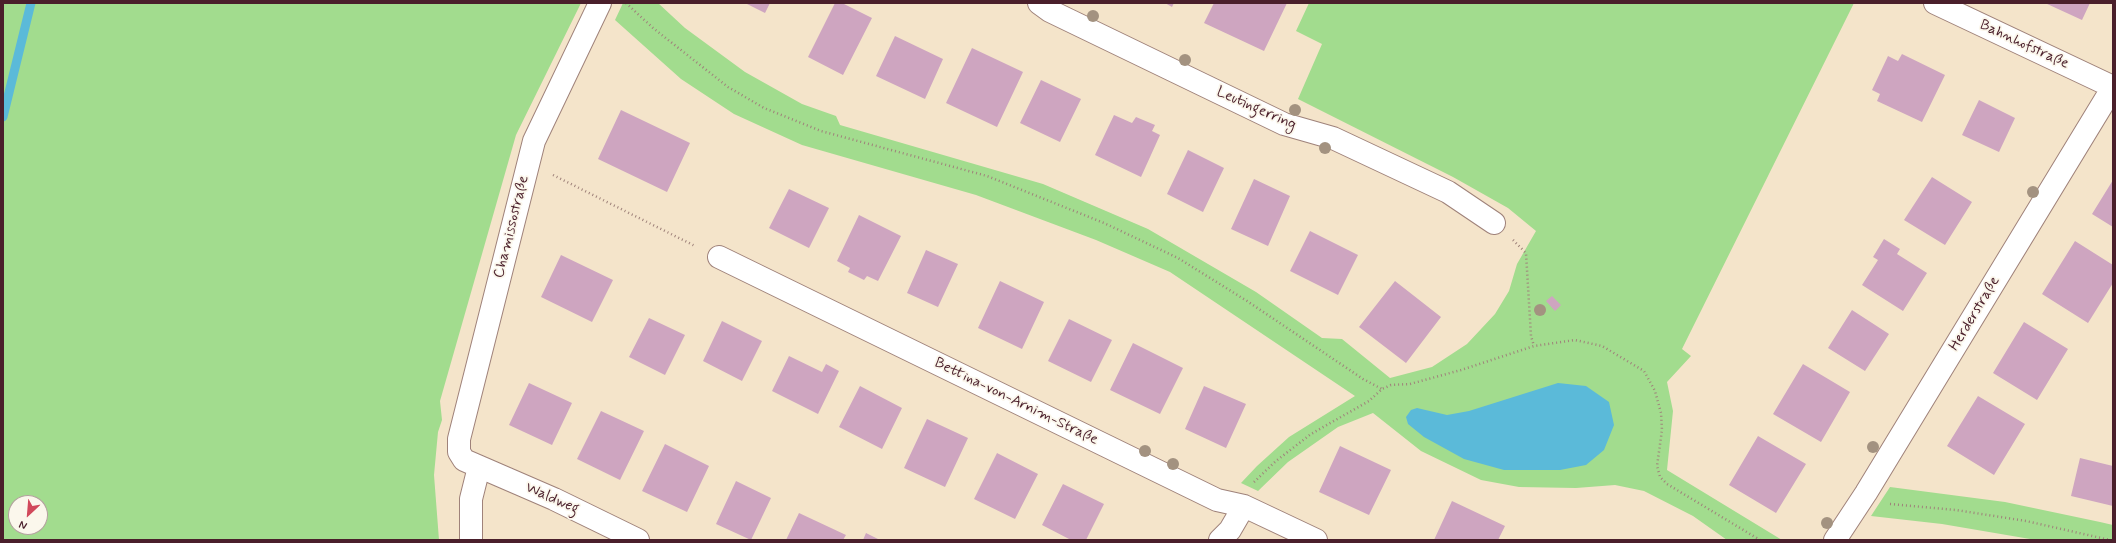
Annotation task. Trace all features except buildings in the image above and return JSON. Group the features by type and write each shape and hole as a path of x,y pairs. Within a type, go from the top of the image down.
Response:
{"street":[{"name":"Chamissostraße","path":"472,464 459,452 459,439 528,162 539,128 600,3"},
{"name":"Leutingerring","path":"1039,3 1050,11 1284,124 1333,138 1448,192 1494,223"},
{"name":"Bahnhofstraße","path":"1935,3 2113,87"},
{"name":"Herderstraße","path":"1835,540 2113,87"},
{"name":"Bettina-von-Arnim-Straße","path":"719,257 1217,500 1244,506 1316,540"},
{"path":"471,540 472,464"},
{"name":"Waldweg","path":"472,464 554,499 638,540"},
{"path":"1220,540 1230,530 1244,506"}],"path":[{"path":"626,3 654,28 728,87 764,108 828,133 987,176 1104,223 1178,258 1247,301 1363,379 1382,389"},
{"path":"528,162 719,257"},
{"path":"1494,223 1526,253 1531,336 1534,346"},
{"path":"1244,506 1252,483 1276,461 1311,434 1369,401 1382,389 1391,385 1410,384 1461,370 1534,346 1575,340 1602,346 1644,371 1655,391 1661,413 1662,430 1657,466 1660,477 1666,484 1760,540"},
{"path":"1859,503 1956,510 2026,521 2110,540"}],"green space":[{"path":"3,3 581,3 516,135 440,401 442,420 438,432 434,475 439,540 3,540"},
{"path":"623,3 658,3 685,28 745,72 802,104 836,116 840,125 1043,184 1148,229 1256,292 1322,338 1342,339 1390,378 1432,367 1467,344 1495,314 1509,291 1517,264 1536,231 1508,208 1453,177 1298,99 1322,44 1296,31 1309,3 1854,3 1682,349 1691,356 1667,382 1673,411 1667,470 1782,540 1727,540 1693,516 1644,491 1615,485 1576,488 1519,487 1481,480 1421,451 1373,413 1338,427 1288,462 1258,491 1241,483 1257,466 1289,437 1355,396 1170,272 1096,240 976,195 802,145 734,114 681,79 615,20"},
{"path":"1890,487 2005,502 2113,525 2113,540 2036,540 1942,524 1871,516"}],"water":[{"path":"1558,383 1586,386 1609,402 1614,425 1604,450 1586,465 1560,470 1504,470 1464,459 1424,437 1408,424 1406,417 1411,410 1417,408 1447,415 1469,411"}],"waterway":[{"path":"3,117 31,3"}]}
